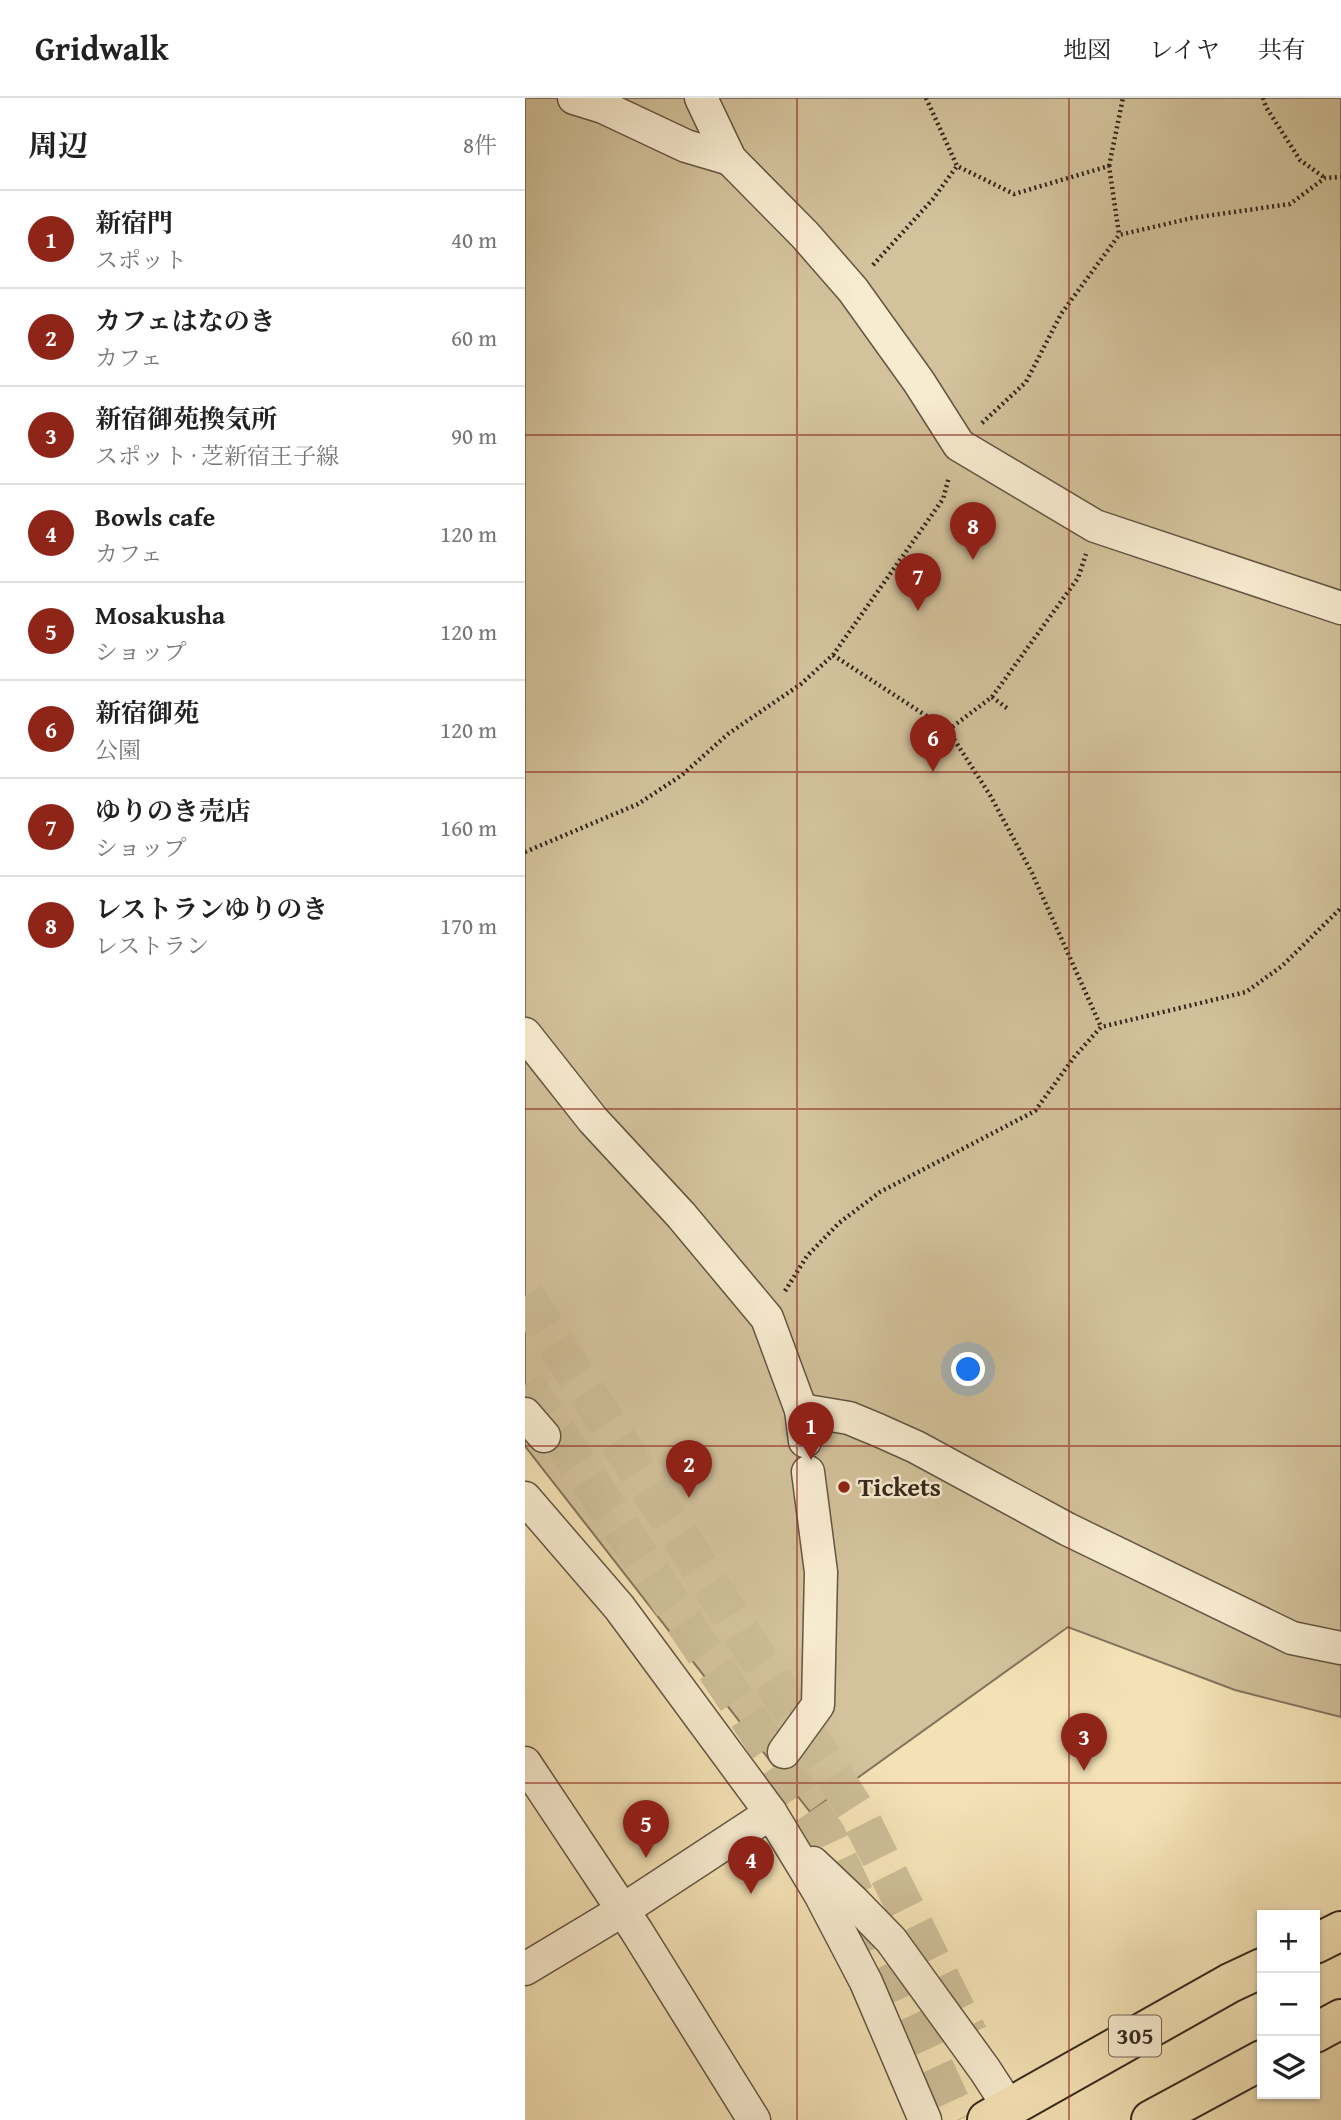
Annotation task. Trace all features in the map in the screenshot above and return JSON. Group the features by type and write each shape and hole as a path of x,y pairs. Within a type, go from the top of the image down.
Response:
{"main road":[{"path":"1320,1942 1341,1931"},
{"name":"305","path":"1006,2116 1230,1983 1257,1970"},
{"path":"1320,2030 1341,2019"},
{"path":"1151,2120 1257,2063"}],"street":[{"path":"575,98 603,107 687,146 730,159"},
{"path":"701,98 730,159 853,290 919,382 959,445 1095,526 1341,608"},
{"path":"525,1034 593,1120 681,1215 767,1318 801,1410 821,1572 818,1704 784,1752"},
{"path":"801,1410 849,1418 878,1430 915,1447 1067,1529 1291,1639 1341,1648"},
{"path":"525,1498 619,1607 777,1822 806,1857 891,1940 1006,2116"},
{"path":"525,1763 623,1910 754,2120"},
{"path":"525,1969 777,1822"},
{"path":"777,1822 820,1894 866,1982 925,2120"},
{"path":"866,1982 869,1971 876,1963 887,1959 900,1959 909,1964"}],"path":[{"path":"926,98 957,166 1014,194 1109,166"},
{"path":"1119,234 1109,166 1123,98"},
{"path":"1263,98 1300,160 1325,178"},
{"path":"853,290 885,249 933,199 957,166"},
{"path":"525,852 638,804 682,775 728,734 801,684 833,655 943,499 959,445 1026,382 1061,314 1119,234 1192,218 1290,204 1325,178 1341,177"},
{"path":"947,730 992,696 1078,578 1095,526"},
{"path":"833,655 947,730 990,795 1032,873 1101,1027"},
{"path":"992,696 1008,709"},
{"path":"767,1318 807,1256 839,1223 880,1192 1035,1111 1075,1056 1101,1027 1246,992 1282,966 1341,908"}],"shaded area":[{"path":"525,98 1341,98 1341,1717 1235,1690 1068,1627 810,1812 525,1446"}],"tunnel":[{"path":"525,1296 859,1815 969,2035"},
{"path":"525,1385 827,1835 959,2120"}],"place":[{"name":"レストランゆりのき","path":"973,560"},
{"name":"ゆりのき売店","path":"918,611"},
{"name":"新宿御苑","path":"933,772"},
{"name":"新宿門","path":"811,1460"},
{"name":"Tickets","path":"844,1487"},
{"name":"カフェはなのき","path":"689,1498"},
{"name":"新宿御苑換気所","path":"1084,1771"},
{"name":"Mosakusha","path":"646,1858"},
{"name":"Bowls cafe","path":"751,1894"}]}
